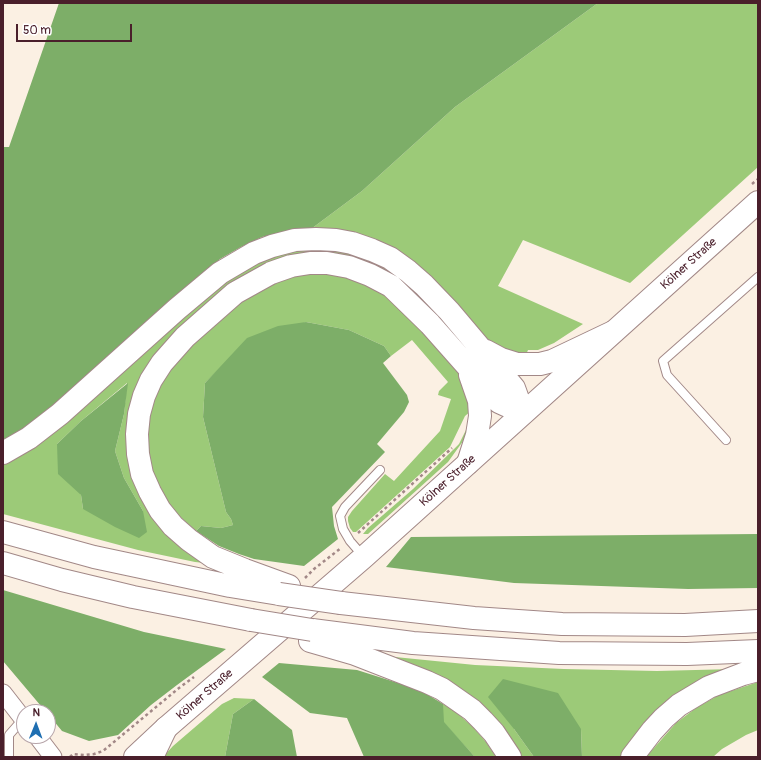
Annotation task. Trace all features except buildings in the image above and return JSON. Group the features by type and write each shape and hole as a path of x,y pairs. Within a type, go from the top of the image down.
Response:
{"main road":[{"name":"Kölner Straße","path":"135,757 357,549 468,463 613,332 752,195"},
{"path":"3,453 29,438 60,414 177,309 220,273 254,253 272,246 295,240 336,240 365,248 390,258 408,271 424,284 481,348 514,388 523,413"},
{"path":"523,413 499,402 430,324 391,286 356,269 327,263 310,263 291,266 271,273 251,283 235,293 185,337 162,363 144,396 139,414 137,434 138,454 142,474 160,510 189,540 213,556 244,570 290,587 341,603 474,618 562,624 685,624 758,621"},
{"path":"481,348 501,359 517,364 540,364 552,361 575,351 613,332"},
{"path":"467,366 479,401 480,416 477,435 468,463"},
{"path":"3,532 94,557 230,586 290,587"},
{"path":"3,563 62,580 133,597 251,620 308,634 559,653 688,654 758,651"},
{"path":"308,634 442,689 467,706 483,721 510,757"},
{"path":"632,757 652,731 679,705 709,687 737,676 758,670"},
{"path":"152,757 166,728"}],"street":[{"path":"3,693 16,710"},
{"path":"43,744 54,757"}],"lane":[{"path":"726,440 668,375 663,361 758,277"},
{"path":"357,549 343,529 340,516 344,507 380,470"},
{"path":"9,757 9,735 16,728"}],"path":[{"path":"752,195 758,179"},
{"path":"290,587 314,569 357,549 454,445"},
{"path":"70,757 72,754 89,755 103,751 179,688 196,676"}],"green space":[{"path":"59,3 598,3 455,107 362,191 311,229 291,230 262,237 220,259 55,406 24,429 3,442 3,147 9,147"},
{"path":"598,3 758,3 758,167 630,283 523,240 498,286 583,324 554,343 538,350 528,350 525,357 497,346 485,337 449,299 311,229 362,191 455,107"},
{"path":"303,248 342,250 375,261 414,288 499,380 439,322 311,256 172,342 132,461 214,564 195,562 138,550 3,514 3,462 126,366 246,265","holes":["127,383 124,414 115,451 124,478 143,511 83,509 81,495 57,444 81,421"]},
{"path":"300,273 337,274 373,287 395,301 454,365 466,382 471,411 465,416 450,447 356,532 353,532 348,521 348,517 352,511 385,474 394,481 440,431 451,399 438,395 439,391 448,382 412,340 391,356 384,346 349,330 306,322 227,361 205,383 203,417 226,512 233,525 221,528 201,526 196,531 177,514 164,498 153,473 148,451 150,407 158,388 169,369 205,331 251,294 266,285"},
{"path":"306,322 349,330 384,346 391,356 383,363 407,395 409,402 404,412 377,444 385,452 332,507 334,526 338,539 304,566 254,559 219,546 196,531 201,526 221,528 233,525 226,512 203,417 205,383 247,338 278,326"},
{"path":"128,383 124,414 115,451 124,478 143,511 147,532 139,538 115,527 83,509 81,495 58,474 57,444 81,421"},
{"path":"468,426 466,437 448,462 368,534 363,534 413,489 459,444"},
{"path":"758,534 758,588 688,589 514,583 386,567 411,537"},
{"path":"3,590 144,632 226,649 151,705 118,735 89,741 62,731 56,724 56,704 39,704 3,661"},
{"path":"385,656 475,665 564,669 657,671 734,669 623,757 582,757 581,729 514,729 534,757 518,757"},
{"path":"279,663 357,670 420,690 443,704 444,722 475,757 364,757 347,718 310,713 262,677"},
{"path":"503,679 558,693 581,729 582,757 534,757 488,697"},
{"path":"758,682 758,730 722,749 713,757 646,757 676,723 696,708 719,695"},
{"path":"234,698 254,699 233,714 225,757 163,757 173,746 222,704"},
{"path":"254,699 292,730 297,757 225,757 233,714"},
{"path":"443,704 456,712 473,727 496,757 475,757 443,722"}]}
